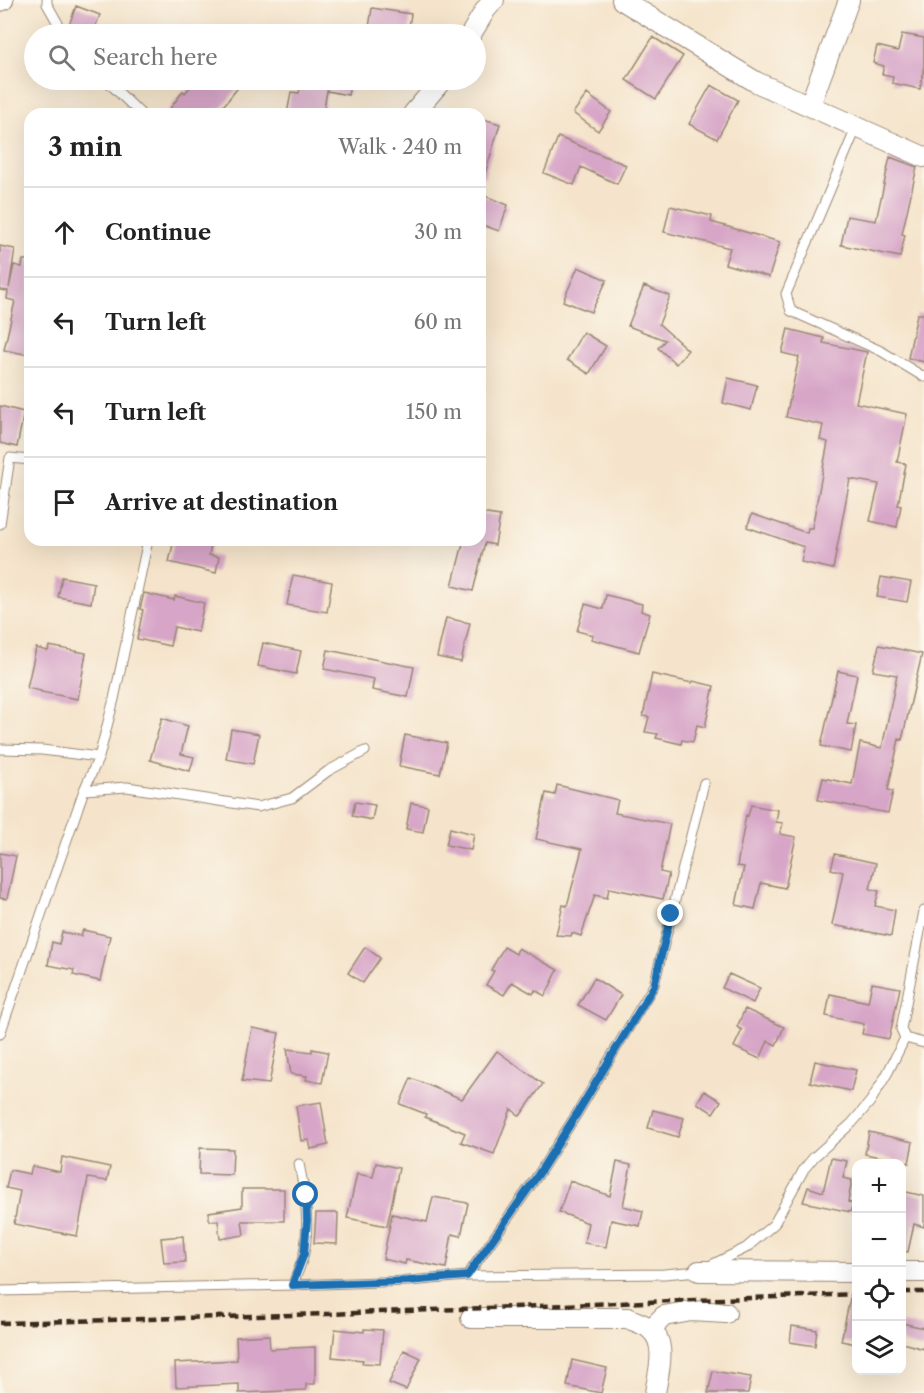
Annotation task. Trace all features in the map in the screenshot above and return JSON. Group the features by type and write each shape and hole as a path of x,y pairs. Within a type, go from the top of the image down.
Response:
{"street":[{"path":"477,24 494,0"},
{"path":"622,0 756,82 924,157"},
{"path":"810,105 849,0"},
{"path":"418,108 433,90"},
{"path":"699,1271 852,1272"},
{"path":"906,1272 924,1272"},
{"path":"651,1329 664,1316 692,1311 726,1312"},
{"path":"471,1318 628,1318 651,1329 660,1342 660,1367 655,1393"}],"lane":[{"path":"47,0 58,24"},
{"path":"116,90 135,108"},
{"path":"857,126 786,294 791,310 881,351 924,377"},
{"path":"0,524 10,458 24,459"},
{"path":"0,1034 84,790 99,757 114,699 147,546"},
{"path":"0,749 42,750 99,757"},
{"path":"84,790 127,787 258,807 292,798 328,771 365,751"},
{"path":"467,1276 567,1130 654,986 704,783"},
{"path":"905,1038 901,1029 924,911"},
{"path":"905,1038 924,1043"},
{"path":"0,1291 292,1285 408,1281 467,1276 664,1274 699,1271 746,1248 774,1224 804,1169 814,1157 852,1124 870,1102 905,1038"},
{"path":"292,1285 304,1254 307,1221 306,1195 299,1164"}],"building":[{"path":"76,6 100,15 96,24 69,24"},
{"path":"372,8 411,14 410,24 370,24"},
{"path":"902,34 924,38 924,69 920,89 892,83 893,76 882,74 884,66 873,63 877,46 898,51"},
{"path":"653,37 683,56 656,99 626,80"},
{"path":"711,85 738,100 717,139 689,124"},
{"path":"188,90 236,90 222,108 170,108 183,91 185,93"},
{"path":"300,90 349,90 348,95 327,91 324,108 288,108 291,92 299,93"},
{"path":"587,94 611,112 598,131 573,113"},
{"path":"486,120 500,124 486,170"},
{"path":"558,137 626,165 617,184 581,167 574,185 544,173"},
{"path":"890,157 917,167 902,234 905,235 900,257 841,245 847,216 876,221"},
{"path":"486,196 508,205 499,231 486,226"},
{"path":"670,206 712,216 711,222 780,242 769,277 725,264 730,248 664,232"},
{"path":"0,246 15,249 9,288 14,265 22,267 24,260 24,354 4,350 15,301 7,299 8,291 0,290"},
{"path":"578,267 607,280 591,312 563,301"},
{"path":"644,286 670,296 659,324 688,350 676,364 658,348 665,340 628,326"},
{"path":"917,314 924,314 924,362 908,358"},
{"path":"788,329 824,338 823,343 867,352 856,403 907,414 897,462 906,464 898,505 901,506 897,527 870,521 879,484 850,479 833,569 801,562 804,547 747,527 752,514 807,533 808,528 812,528 828,442 820,440 823,425 786,417 799,357 782,353"},
{"path":"583,332 606,346 589,374 567,360"},
{"path":"728,378 757,385 751,410 723,403"},
{"path":"0,406 24,412 17,447 0,443"},
{"path":"486,514 500,516 495,545 486,543"},
{"path":"173,546 211,546 209,555 219,557 216,573 169,562"},
{"path":"462,546 484,546 473,591 452,586"},
{"path":"293,575 332,582 327,612 287,605"},
{"path":"62,577 94,583 91,603 58,597"},
{"path":"881,577 911,582 907,602 877,597"},
{"path":"144,593 174,600 175,596 204,603 198,632 174,627 170,646 137,639"},
{"path":"606,595 642,604 641,611 650,614 639,652 591,639 593,635 577,631 585,604 603,609"},
{"path":"446,618 470,623 461,662 437,657"},
{"path":"263,643 301,651 296,674 258,666"},
{"path":"879,645 922,654 888,790 893,791 888,813 818,800 823,778 852,784 860,743 882,748 897,675 873,671"},
{"path":"49,646 86,653 78,699 27,688 36,648 48,651"},
{"path":"328,650 414,667 408,697 372,690 374,679 324,669"},
{"path":"838,671 857,675 847,724 856,725 851,752 821,746"},
{"path":"652,674 714,686 705,727 697,725 693,742 682,740 681,744 656,738 658,734 645,732 649,717 643,716"},
{"path":"162,718 188,726 181,754 194,757 190,771 150,760"},
{"path":"231,729 259,734 253,764 226,759"},
{"path":"405,735 447,743 440,774 399,766"},
{"path":"557,785 618,800 615,813 670,824 660,872 669,874 663,899 609,888 607,898 595,895 581,936 572,933 571,936 556,935 563,905 567,906 582,849 536,839 546,793 555,795"},
{"path":"355,802 375,805 372,820 352,816"},
{"path":"411,803 428,806 423,832 406,829"},
{"path":"751,805 778,810 776,822 783,823 780,834 796,837 785,888 761,883 755,909 736,905 744,867 737,866 746,815 748,816"},
{"path":"450,828 474,834 471,850 446,845"},
{"path":"0,853 16,856 7,899 0,898"},
{"path":"835,854 876,863 870,889 879,891 875,906 895,910 891,936 832,925 843,872 831,869"},
{"path":"83,930 110,936 100,981 73,975 74,970 48,965 52,942 59,944 62,932 81,936"},
{"path":"365,947 380,958 363,983 348,973"},
{"path":"504,947 516,954 518,948 558,970 545,996 535,990 533,994 512,982 504,995 486,985 494,971 491,970"},
{"path":"729,974 760,988 753,1003 722,988"},
{"path":"594,978 621,995 606,1020 578,1005"},
{"path":"872,983 900,988 889,1039 862,1034 864,1024 826,1016 830,994 868,1002"},
{"path":"745,1009 784,1027 776,1045 768,1041 760,1059 734,1047 742,1030 737,1027"},
{"path":"252,1028 279,1033 269,1084 242,1081"},
{"path":"287,1049 312,1052 312,1049 328,1052 322,1083 306,1080 307,1076 291,1074"},
{"path":"497,1051 543,1084 520,1116 511,1109 494,1154 461,1142 465,1133 400,1104 411,1078 462,1099"},
{"path":"815,1061 856,1070 851,1091 810,1082"},
{"path":"704,1091 721,1101 713,1113 697,1103"},
{"path":"321,1102 328,1145 311,1149 309,1140 301,1141 296,1106"},
{"path":"653,1110 684,1118 678,1137 648,1128"},
{"path":"869,1132 913,1142 909,1163 906,1162 906,1159 889,1159 865,1154"},
{"path":"200,1148 233,1149 232,1175 199,1174"},
{"path":"62,1157 110,1167 107,1181 88,1178 77,1236 14,1224 20,1191 6,1188 10,1170 30,1174 32,1166 60,1172"},
{"path":"831,1158 847,1161 843,1178 852,1180 848,1202 852,1204 850,1212 803,1202 808,1187 823,1192"},
{"path":"617,1162 631,1165 623,1206 643,1211 640,1226 611,1220 606,1247 584,1243 588,1223 559,1212 570,1181 610,1196"},
{"path":"376,1163 399,1168 387,1226 347,1218 357,1174 373,1177"},
{"path":"242,1189 284,1189 284,1221 242,1221 244,1235 220,1239 218,1221 209,1221 209,1212 242,1207"},
{"path":"906,1192 924,1196 924,1227 914,1224 908,1252 906,1252"},
{"path":"433,1197 468,1203 461,1236 452,1234 446,1268 406,1260 405,1264 383,1259 392,1214 427,1222"},
{"path":"316,1213 338,1213 337,1244 314,1243"},
{"path":"183,1236 185,1262 164,1263 161,1238"},
{"path":"850,1298 852,1298 852,1343 841,1341"},
{"path":"906,1324 924,1328 924,1349 906,1344"},
{"path":"792,1326 817,1330 815,1346 790,1342"},
{"path":"335,1329 364,1332 364,1329 383,1330 380,1364 332,1357"},
{"path":"269,1335 270,1349 315,1347 315,1384 306,1384 306,1390 239,1393 239,1384 176,1387 175,1363 237,1360 236,1337"},
{"path":"404,1350 421,1358 406,1390 389,1383"},
{"path":"572,1360 607,1368 601,1393 567,1386"},
{"path":"713,1371 751,1377 748,1393 708,1393"}],"railway":[{"path":"906,1292 924,1292"},
{"path":"0,1323 328,1314 852,1294"}],"route":[{"path":"306,1195 307,1221 304,1254 292,1285 408,1281 467,1276 538,1175 654,986 671,914"}]}
